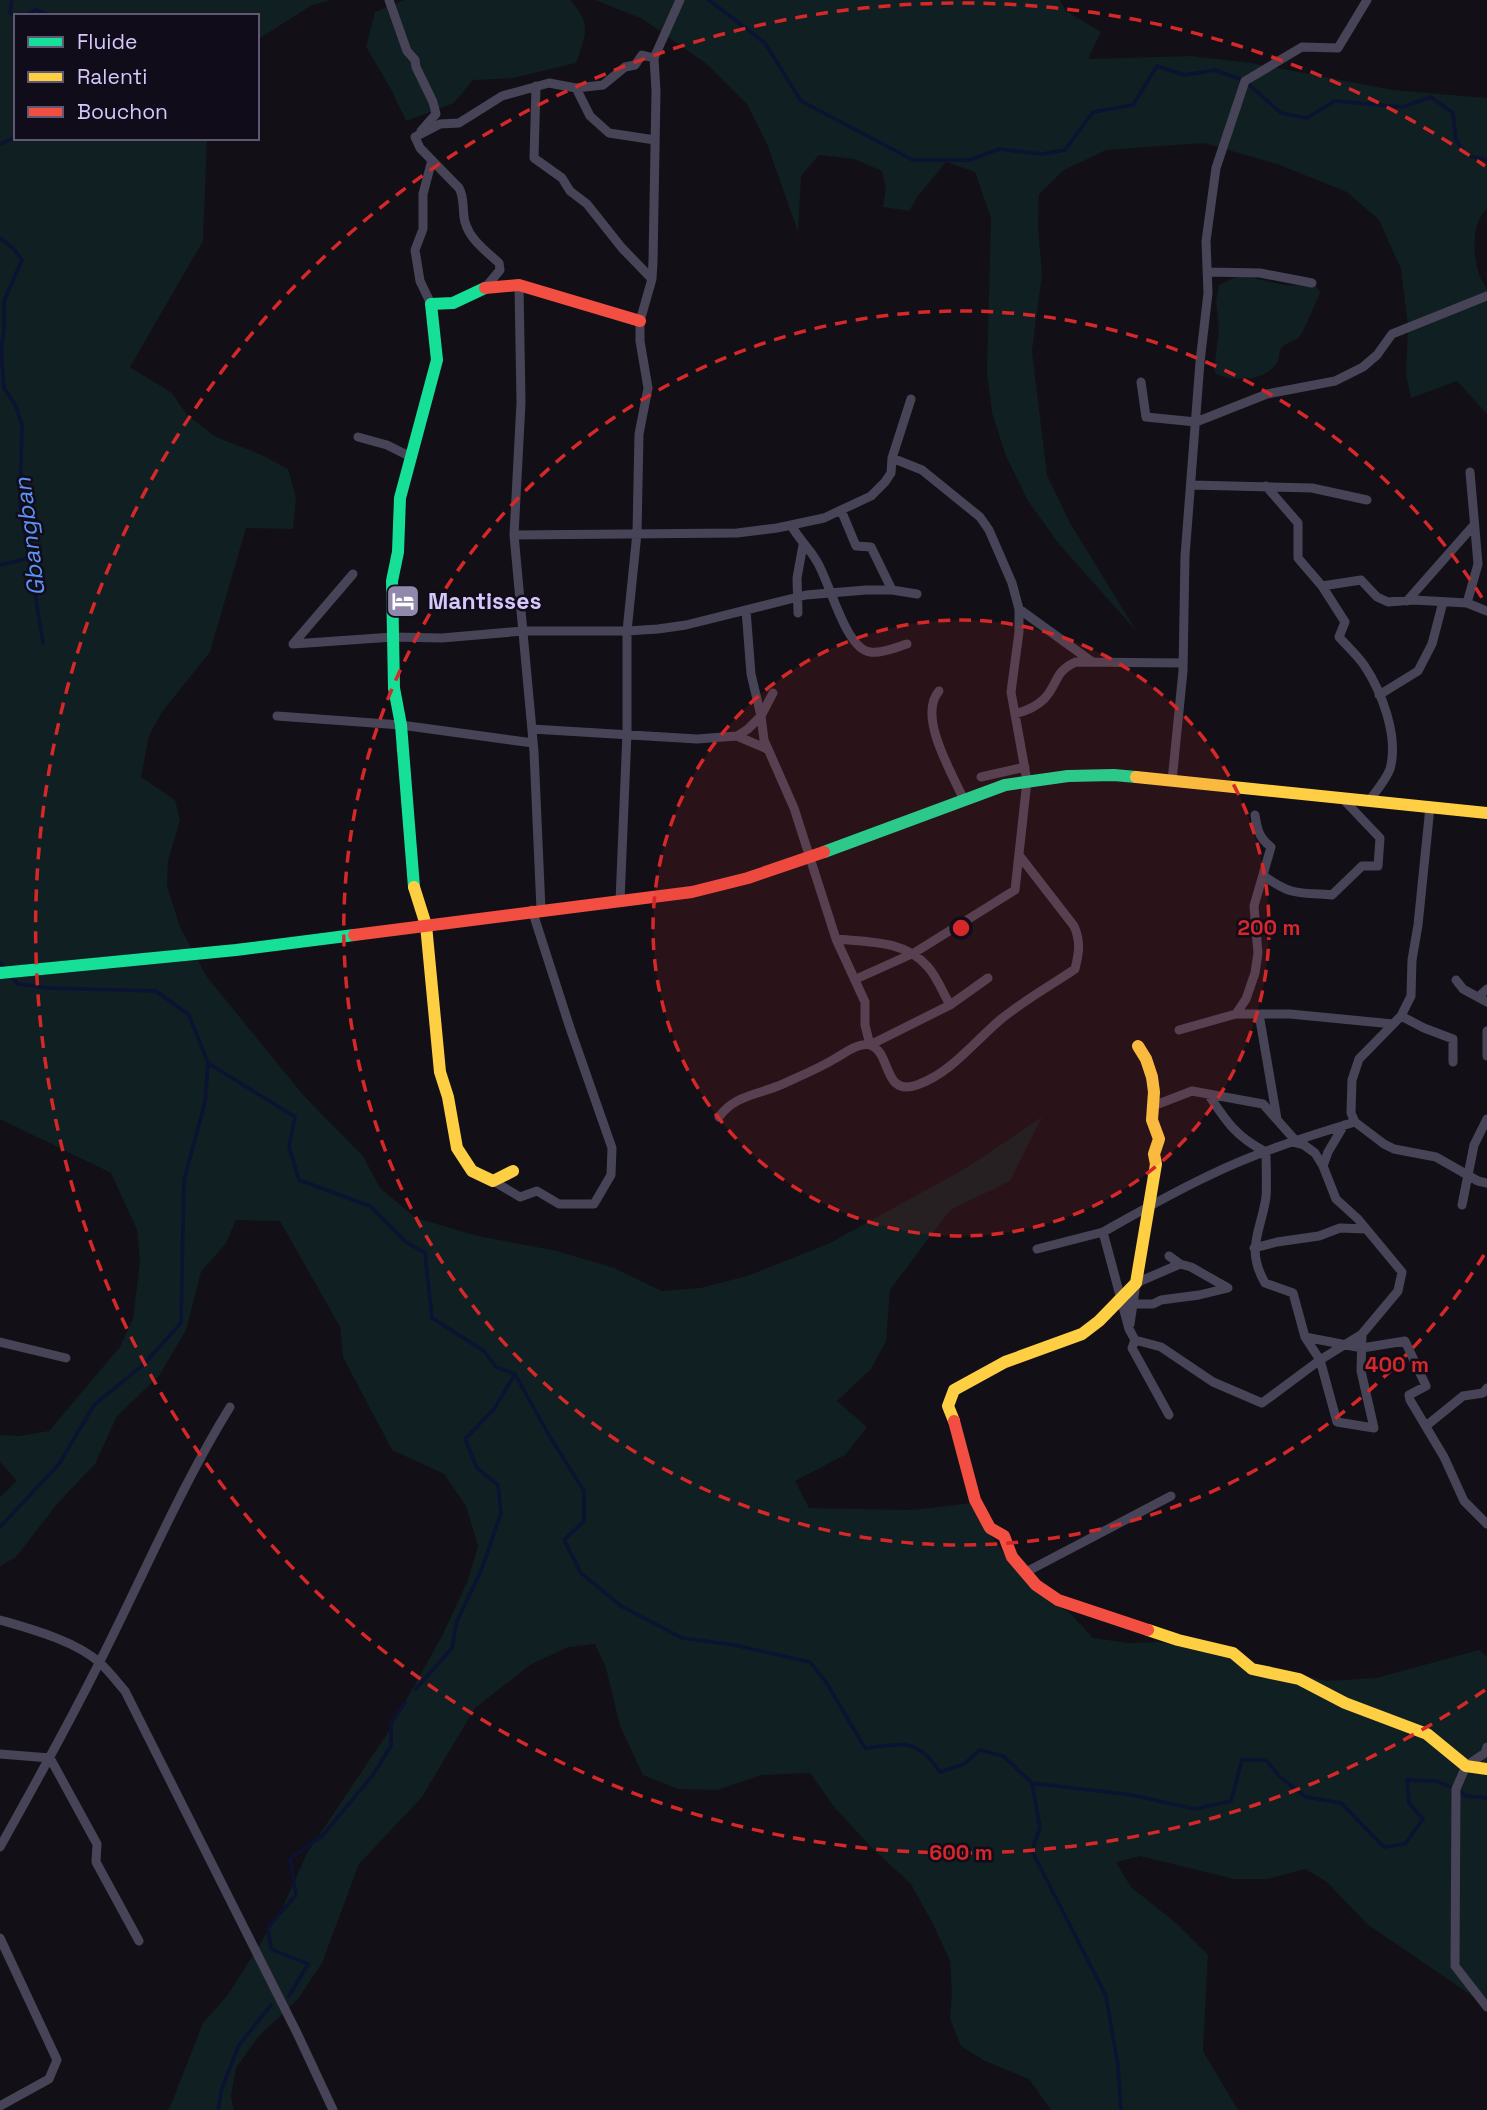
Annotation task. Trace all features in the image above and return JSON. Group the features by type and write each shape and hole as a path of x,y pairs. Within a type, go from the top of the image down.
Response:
{"street":[{"path":"389,0 407,51 415,60 436,114 415,137"},
{"path":"620,901 627,733 627,631 637,533 639,434 648,388 640,341 640,321 652,279 654,58 680,0"},
{"path":"1172,781 1183,663 1185,556 1208,293 1206,241 1216,168 1245,81 1302,47 1338,48 1367,0"},
{"path":"415,137 440,124 459,124 502,96 549,83 576,88 603,85 625,67 635,65 642,55 654,58"},
{"path":"536,86 534,158 562,178 570,191 587,204 622,248 652,279"},
{"path":"576,88 590,116 609,133 655,140"},
{"path":"415,137 420,148 462,192 466,224 477,243 499,263 500,270 485,288"},
{"path":"432,160 423,194 423,229 415,250 420,281 431,304 437,360 400,498 398,552 393,580 393,637 394,688 401,725 414,885 426,925 440,1072 448,1097 457,1148 472,1171 520,1197 537,1191 559,1203 594,1204 611,1175 612,1148 570,1028 536,910 533,743 514,535 521,403 519,285"},
{"path":"1207,272 1260,273 1312,283"},
{"path":"431,304 453,303 485,288 519,285 640,321"},
{"path":"1141,382 1146,417 1196,422 1266,394 1335,381 1363,367 1377,355 1392,334 1487,296"},
{"path":"514,535 737,533 824,519 870,496 885,482 891,472 892,458 911,399"},
{"path":"358,437 387,445 411,457"},
{"path":"856,979 914,953 1015,890 1027,781 1011,692 1019,609 1012,583 989,530 980,517 922,470 892,458"},
{"path":"1466,603 1478,564 1470,472"},
{"path":"1191,485 1312,488 1367,500"},
{"path":"1266,486 1298,523 1298,558 1322,586 1345,622 1339,637 1364,665 1387,710 1392,757 1389,772 1369,801"},
{"path":"841,510 856,546 871,547 892,590"},
{"path":"1406,601 1474,525"},
{"path":"791,526 816,560 838,612 860,647 870,652 907,644"},
{"path":"798,613 797,578 803,545"},
{"path":"353,574 293,644 393,637 442,638 523,631 627,631 685,625 799,596 892,590 917,594"},
{"path":"1322,586 1361,580 1377,597 1388,602 1466,603 1487,611"},
{"path":"1379,695 1418,671 1432,644 1443,602"},
{"path":"1019,609 1091,661"},
{"path":"746,610 751,674 761,716 761,731 794,808 836,939 864,1002 865,1025 870,1045 877,1050 894,1082 901,1086 913,1086 935,1078 975,1046 1000,1021 1075,969 1080,949 1074,926 1019,855"},
{"path":"1015,715 1036,706 1046,697 1065,666 1076,662 1183,663"},
{"path":"939,691 933,698 932,723 964,800"},
{"path":"737,736 761,716 773,693"},
{"path":"277,716 401,725 533,743"},
{"path":"532,729 697,738 737,736 768,749"},
{"path":"981,777 1025,767"},
{"path":"0,973 94,965 692,892 748,878 808,858 1005,786 1068,776 1114,775 1487,813"},
{"path":"1264,876 1283,890 1294,894 1332,895 1362,866 1378,866 1381,838 1342,798"},
{"path":"1430,807 1412,960 1413,988 1409,1004 1354,1068 1351,1113 1355,1122 1394,1149 1436,1157 1487,1183"},
{"path":"1236,1014 1246,999 1255,973 1258,953 1254,906 1271,847 1262,840 1256,827 1255,815"},
{"path":"836,939 893,945 914,953 929,968 950,1005"},
{"path":"719,1117 727,1106 738,1099 776,1087 860,1045 870,1045 950,1005 988,978"},
{"path":"1456,980 1463,989 1483,1000 1487,989"},
{"path":"1180,1030 1236,1014 1290,1014 1394,1024"},
{"path":"1259,1014 1278,1120"},
{"path":"1401,1016 1453,1039 1453,1062"},
{"path":"1487,1031 1487,1056"},
{"path":"1129,1329 1158,1139 1152,1120 1152,1077 1138,1046"},
{"path":"1103,1232 1129,1329 1135,1340 1161,1347 1213,1382 1262,1403 1320,1360 1362,1334 1398,1291 1402,1272 1366,1229 1336,1199 1315,1153 1292,1141 1263,1104 1192,1091 1153,1105"},
{"path":"1208,1094 1231,1128 1248,1143 1266,1152"},
{"path":"1037,1249 1103,1232 1208,1175 1292,1141 1355,1122"},
{"path":"1323,1166 1344,1125"},
{"path":"1462,1205 1474,1145 1486,1125"},
{"path":"1266,1152 1266,1195 1254,1248 1257,1269 1265,1283 1293,1293 1304,1337 1320,1360 1337,1422 1374,1428 1361,1371 1362,1334"},
{"path":"493,1181 513,1171"},
{"path":"1254,1248 1320,1236 1340,1228 1366,1229"},
{"path":"1121,1300 1153,1304 1161,1300 1228,1288 1169,1256"},
{"path":"1180,1264 1136,1283 1099,1321 1082,1334 1005,1362 954,1391 948,1406 958,1430 975,1500 990,1528 1004,1536 1012,1557 1036,1585 1058,1600 1178,1640 1233,1653 1252,1669 1299,1679 1345,1703 1427,1734 1466,1766 1487,1769"},
{"path":"1304,1337 1362,1348 1405,1341 1426,1386 1409,1395 1444,1457 1464,1501 1487,1524"},
{"path":"1135,1340 1132,1348 1169,1415"},
{"path":"0,1342 66,1358"},
{"path":"1426,1426 1463,1396 1483,1393 1487,1388"},
{"path":"0,1847 100,1662 205,1448 230,1407"},
{"path":"1026,1572 1171,1496"},
{"path":"0,1620 31,1629 82,1650 100,1662 125,1692 333,2110"},
{"path":"1487,1747 1485,1753 1466,1766 1456,1789 1455,1966 1487,2007"},
{"path":"0,1754 50,1758"},
{"path":"50,1758 97,1844 96,1862 139,1941"},
{"path":"0,1938 57,2060 49,2079 0,2106"}],"shaded area":[{"path":"0,0 331,0 312,5 259,39 259,14 14,14 14,140 207,140 203,241 130,367 172,393 187,415 216,437 260,454 288,469 296,497 293,529 246,528 210,652 162,712 149,736 141,777 175,800 180,820 168,861 167,886 180,927 207,977 304,1096 363,1156 380,1188 416,1218 478,1236 557,1251 614,1268 662,1291 700,1288 747,1276 828,1244 968,1167 1042,1117 1010,1181 950,1210 890,1290 886,1341 871,1369 837,1401 867,1427 845,1455 795,1481 809,1508 911,1510 973,1503 987,1530 1005,1555 1049,1601 1070,1613 1093,1638 1129,1643 1160,1642 1327,1681 1376,1678 1479,1650 1487,1657 1487,2006 1367,1924 1327,1882 1305,1869 1267,1879 1234,1879 1140,1856 1116,1862 1131,1887 1176,1923 1208,1955 1203,2051 1238,2110 1051,2110 1029,2079 985,2061 961,2046 950,2019 950,1961 911,1884 872,1848 835,1808 810,1773 762,1775 717,1790 678,1789 643,1775 620,1726 606,1668 595,1644 568,1647 530,1665 475,1708 422,1797 359,1864 322,1963 298,1999 258,2037 236,2068 231,2096 234,2110 167,2110 203,2023 227,1996 282,1909 307,1853 387,1734 443,1634 468,1580 478,1546 466,1506 444,1474 392,1450 343,1357 340,1327 280,1221 236,1220 226,1243 201,1272 186,1330 159,1376 117,1416 95,1464 57,1504 16,1557 0,1566 0,1497 17,1481 0,1462 0,1435 19,1436 49,1431 120,1347 133,1319 140,1262 137,1230 111,1173 0,1119"},
{"path":"404,0 570,0 582,16 584,37 576,63 513,78 473,80 454,103 406,121 366,47 375,12"},
{"path":"595,0 1060,0 1066,11 1101,32 1088,59 1191,56 1251,63 1393,90 1487,98 1487,209 1478,222 1475,249 1477,267 1487,289 1487,414 1457,381 1411,398 1406,374 1408,326 1401,269 1379,220 1347,192 1277,164 1204,143 1106,150 1064,170 1039,194 1038,226 1042,274 1032,351 1047,475 1070,523 1137,632 1059,544 1028,501 1006,456 992,413 987,372 991,218 975,172 946,162 909,211 883,207 886,189 882,171 854,159 819,155 801,176 798,232 767,144 747,104 708,65 643,19"},
{"path":"1240,275 1284,285 1316,286 1320,292 1297,339 1283,347 1278,361 1270,370 1248,379 1216,374 1214,369 1219,330 1216,301 1219,285"}],"waterway":[{"name":"Gbangban","path":"12,0 10,13 14,16"},
{"path":"709,0 765,43 801,101 913,160 970,160 999,149 1042,154 1065,150 1093,112 1133,105 1157,66 1184,75 1215,70 1245,81 1281,113 1307,118 1335,101 1402,107 1431,97 1453,113 1456,140 1466,155 1487,160"},
{"name":"Gbangban","path":"28,14 35,10 46,14"},
{"name":"Gbangban","path":"0,144 14,138"},
{"name":"Gbangban","path":"0,238 14,249 22,260 4,301 1,351 4,388 16,406 22,425 20,503 43,643"},
{"path":"0,565 29,558"},
{"path":"0,963 6,970"},
{"path":"11,976 18,984 49,988 156,991 189,1015 208,1063 295,1117 289,1147 299,1180 370,1206 406,1242 425,1253 432,1318 484,1351 496,1367 515,1374 584,1491 584,1521 564,1540 581,1573 621,1606 682,1638 734,1645 810,1662 826,1682 865,1748 908,1745 924,1753 940,1772 964,1764 980,1750 1003,1756 1032,1783 1132,1795 1195,1809 1231,1801 1242,1760 1266,1760 1280,1777 1306,1797 1341,1803 1384,1847 1405,1844 1423,1819 1409,1803 1407,1780 1436,1781 1466,1796 1487,1798"},
{"path":"0,1527 59,1464 94,1405 144,1364 181,1323 184,1180 205,1102 208,1064"},
{"path":"416,1689 452,1648 457,1621 481,1571 501,1513 498,1485 477,1468 465,1439 494,1409 515,1374"},
{"path":"289,1996 308,1964 271,1949 268,1927 296,1895 290,1859 323,1835 373,1775 391,1746 391,1722 405,1703"},
{"path":"1032,1783 1040,1827 1032,1851 1106,1996 1118,2066 1121,2110"},
{"path":"218,2110 222,2088 239,2045 271,2005"}],"traffic: fast":[{"path":"414,887 401,725 394,688 392,581 398,552 400,498 437,360 431,304 453,303 485,288"},
{"path":"824,852 1005,785 1068,776 1136,777"},
{"path":"0,973 236,950 354,935"}],"traffic: slow":[{"path":"1136,777 1487,813"},
{"path":"414,887 426,925 440,1072 448,1097 457,1148 472,1171 493,1181 513,1171"},
{"path":"954,1421 948,1406 954,1390 1005,1362 1082,1334 1099,1321 1136,1283 1156,1164 1154,1154 1159,1139 1152,1120 1152,1077 1138,1046"},
{"path":"1148,1630 1233,1653 1252,1669 1299,1679 1345,1703 1427,1734 1466,1766 1487,1769"}],"traffic: jam":[{"path":"485,288 519,285 640,321"},
{"path":"354,935 692,892 748,878 824,852"},
{"path":"954,1421 975,1500 990,1528 1004,1536 1012,1557 1036,1585 1058,1600 1148,1630"}],"place":[{"name":"Mantisses","path":"403,601"}]}
